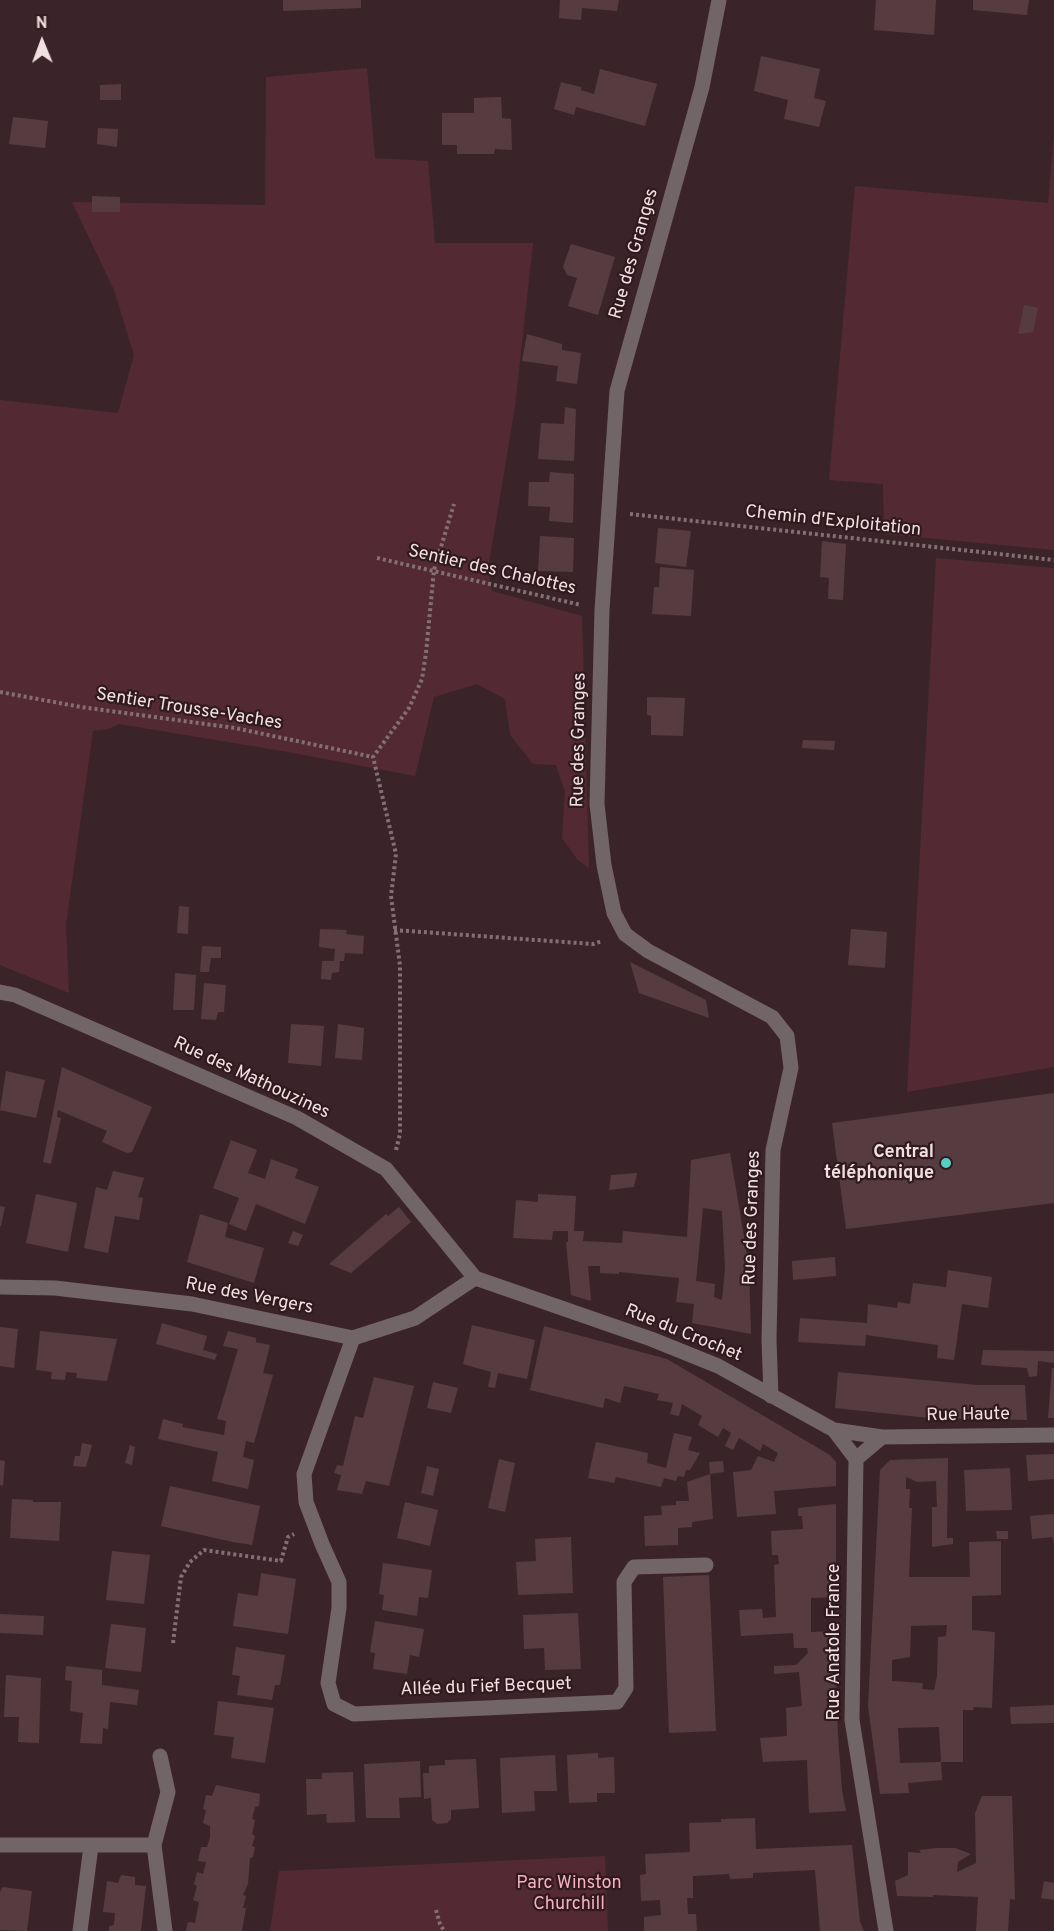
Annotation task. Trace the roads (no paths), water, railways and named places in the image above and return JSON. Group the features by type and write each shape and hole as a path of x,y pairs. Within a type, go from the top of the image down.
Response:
{"street":[{"name":"Rue des Granges","path":"719,0 700,97 617,391 602,610 597,804 604,865 614,913 625,934 648,951 772,1017 787,1036 791,1068 773,1150 769,1340 771,1396"},
{"name":"Rue des Mathouzines","path":"0,992 15,995 297,1118 386,1169 475,1278"},
{"name":"Rue du Crochet","path":"475,1278 661,1342 718,1366 834,1430 856,1459"},
{"name":"Rue des Vergers","path":"0,1287 55,1288 192,1304 353,1338 415,1318 475,1278"},
{"name":"Allée du Fief Becquet","path":"353,1338 304,1474 306,1502 339,1582 339,1608 328,1683 334,1704 354,1714 617,1702 626,1688 624,1582 634,1568 706,1565"},
{"name":"Rue Haute","path":"834,1430 882,1437 1054,1435"},
{"path":"856,1459 882,1437"},
{"name":"Rue Anatole France","path":"856,1459 852,1720 886,1931"},
{"path":"160,1756 168,1792 154,1845 165,1931"},
{"path":"0,1845 154,1845"},
{"path":"80,1931 91,1846"}],"place":[{"name":"Central téléphonique","path":"946,1163"}],"park label":[{"name":"Parc Winston Churchill","path":"569,1894"}]}
